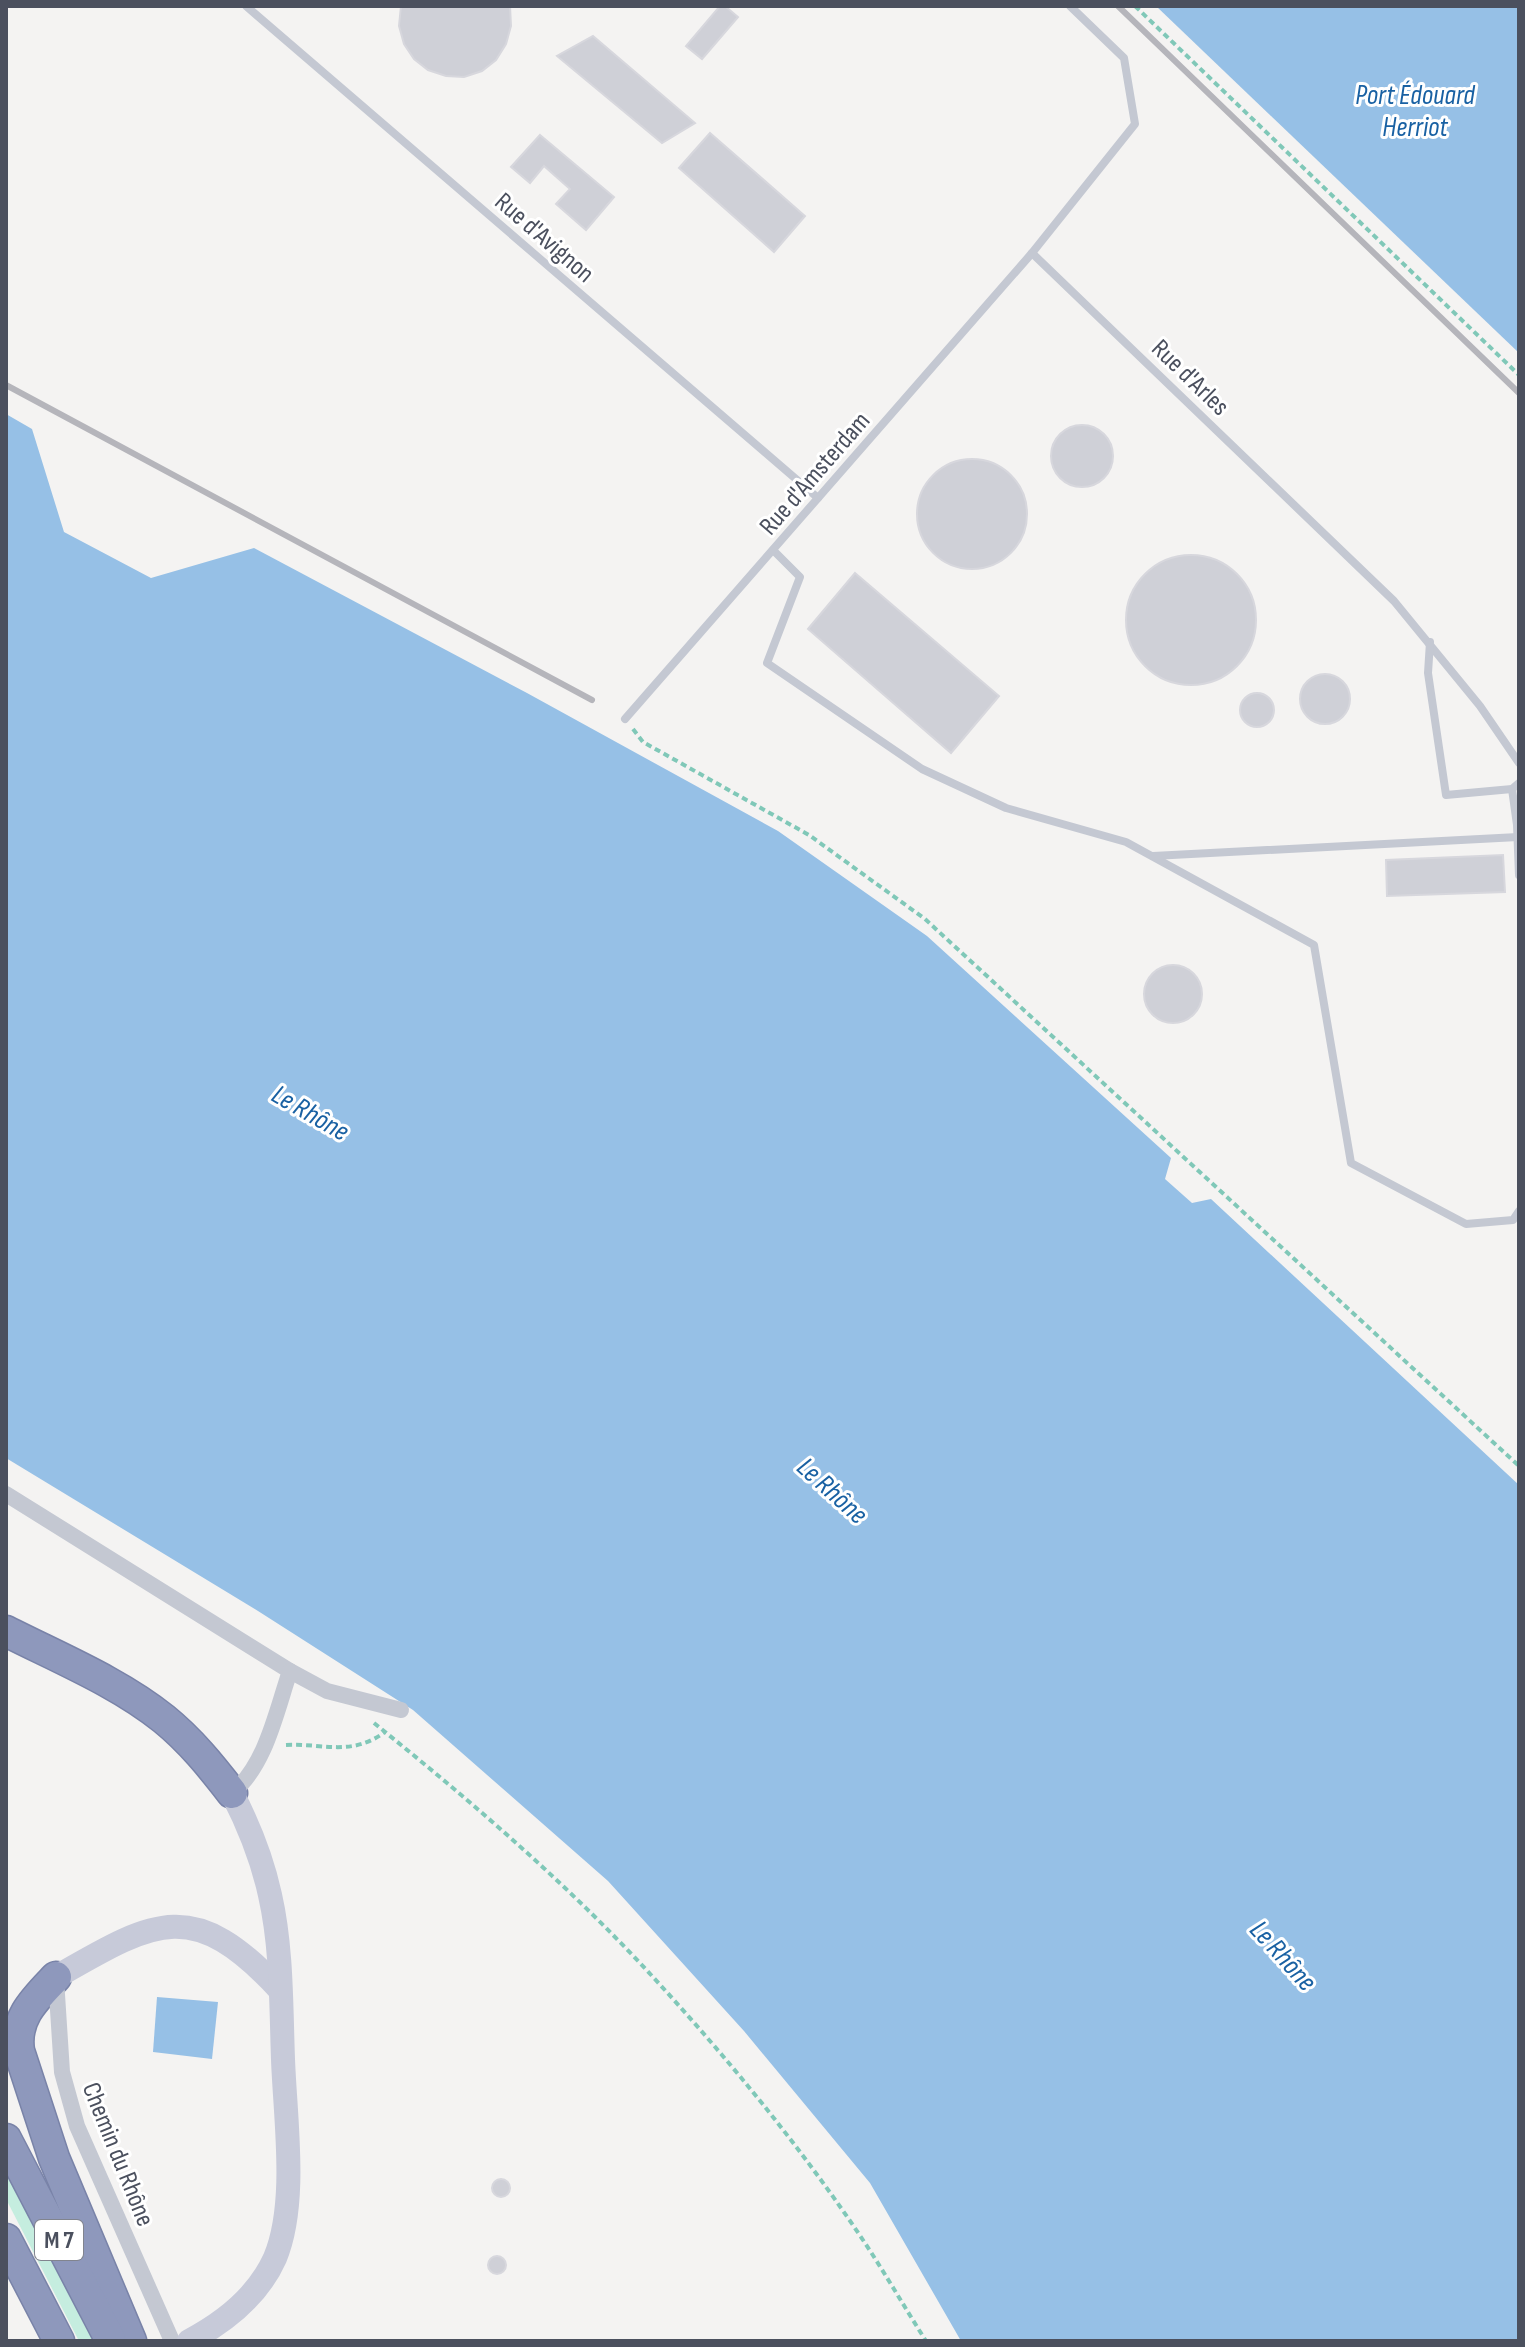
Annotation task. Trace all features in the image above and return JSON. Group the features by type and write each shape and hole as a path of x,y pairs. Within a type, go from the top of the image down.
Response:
{"highway":[{"path":"6,1631 153,1711 198,1750 232,1793"},
{"path":"56,1977 22,2018 18,2033 19,2051 54,2158 131,2341"},
{"name":"M 7","path":"6,2139 111,2341"},
{"name":"M 7","path":"6,2239 59,2341"}],"street":[{"path":"6,1494 290,1671 327,1691 401,1710"},
{"path":"194,2338 235,2312 274,2259 281,2239 288,2195 280,1990 271,1899 250,1829 232,1793 245,1783 263,1746 290,1671"},
{"path":"56,1977 116,1942 143,1931 165,1925 189,1926 228,1942 255,1963 280,1990"},
{"name":"Chemin du Rhône","path":"56,1977 62,2072 77,2126 172,2341"}],"lane":[{"name":"Rue d'Avignon","path":"246,6 818,498"},
{"path":"1032,253 1135,124 1124,58 1070,6"},
{"name":"Rue d'Amsterdam","path":"625,719 1032,253"},
{"name":"Rue d'Arles","path":"1032,253 1394,601 1430,642 1519,763"},
{"path":"773,550 800,577 767,663 922,769 1006,808 1126,842 1314,945 1351,1163 1466,1224 1513,1220 1519,1211"},
{"path":"1430,642 1428,673 1446,795 1515,786 1519,875"},
{"path":"1152,857 1518,837"}],"path":[{"path":"1135,6 1519,375"},
{"path":"625,719 643,742 809,835 925,919 1519,1466"},
{"path":"369,1719 450,1783 639,1962 712,2044 804,2159 856,2230 926,2341"},
{"path":"263,1746 350,1747 375,1739 385,1732"}],"green space":[{"path":"6,2172 93,2341 79,2341 6,2199"}],"water":[{"name":"Port Édouard Herriot","path":"1156,6 1519,6 1519,353"},
{"name":"Le Rhône","path":"6,414 32,429 64,532 151,578 254,548 778,831 927,936 1171,1158 1165,1179 1192,1203 1211,1199 1519,1485 1519,2341 961,2341 870,2183 744,2031 608,1881 413,1710 258,1611 6,1458"},
{"path":"157,1997 218,2002 212,2059 153,2052"}],"building":[{"path":"401,6 510,6 511,26 506,44 496,60 482,71 464,77 446,76 428,70 414,59 404,44 399,26"},
{"path":"720,6 725,6 738,17 702,59 686,46"},
{"path":"593,36 695,123 662,143 557,56"},
{"path":"710,133 805,216 774,252 679,168"},
{"path":"540,135 614,197 586,230 556,204 570,189 544,166 530,183 511,167"},
{"path":"1082,425 1094,427 1104,434 1111,444 1111,468 1104,478 1094,485 1082,487 1070,485 1060,478 1053,468 1051,456 1053,444 1060,434 1070,427"},
{"path":"972,459 993,463 1011,475 1023,493 1027,514 1023,535 1011,553 993,565 972,569 951,565 933,553 921,535 917,514 921,493 933,475 951,463"},
{"path":"1191,555 1216,560 1237,574 1251,595 1256,620 1251,645 1237,666 1216,680 1191,685 1166,680 1145,666 1131,645 1126,620 1131,595 1145,574 1166,560"},
{"path":"855,573 999,696 951,753 808,629"},
{"path":"1325,674 1342,682 1350,699 1342,716 1325,724 1308,716 1300,699 1308,682"},
{"path":"1257,693 1269,698 1274,710 1269,722 1257,727 1245,722 1240,710 1245,698"},
{"path":"1503,855 1505,892 1387,896 1386,860"},
{"path":"1173,965 1194,973 1202,994 1194,1015 1173,1023 1152,1015 1144,994 1152,973"},
{"path":"501,2179 510,2188 501,2197 492,2188"},
{"path":"497,2256 506,2265 497,2274 488,2265"}],"railway":[{"path":"1118,6 1519,393"},
{"path":"6,385 592,700"}]}
